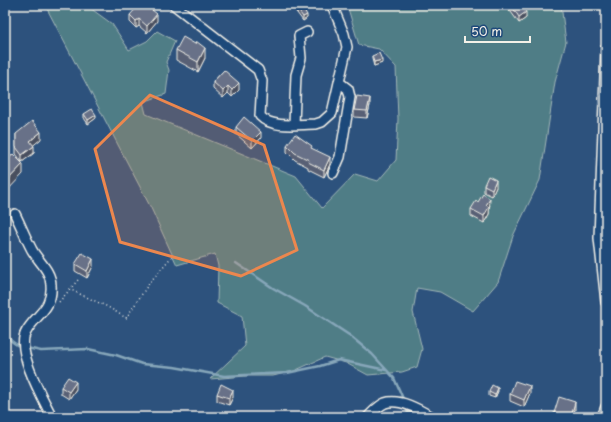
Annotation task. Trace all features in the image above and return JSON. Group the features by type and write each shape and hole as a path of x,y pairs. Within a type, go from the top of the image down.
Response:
{"street":[{"path":"174,5 258,70 262,81 260,116 264,120 277,125 316,124 322,122 332,113 340,82 346,47 344,34 332,5"},
{"path":"294,124 296,75 301,58 299,36 307,32"},
{"path":"606,48 599,238 606,302"},
{"path":"333,173 340,157 350,97 348,89 340,82"},
{"path":"15,214 33,251 46,269 52,284 51,297 45,310 25,333 23,348 29,369 52,417"},
{"path":"368,417 378,407 387,402 399,403 420,410 432,417"},
{"path":"602,417 606,407"}],"path":[{"path":"69,289 108,307 126,318 150,282 173,255"}],"highlighted area":[{"path":"150,95 264,145 297,250 241,276 120,242 95,149"}],"green space":[{"path":"45,5 86,5 112,24 129,50 147,41 157,31 175,41 166,62 169,70 166,94 143,102 146,114 296,176 322,208 355,174 378,181 396,160 398,119 396,67 379,49 359,45 347,5 561,5 566,42 555,82 540,180 513,236 498,282 473,311 440,292 417,288 413,312 422,349 417,367 402,372 368,375 346,363 325,357 294,371 273,376 246,376 210,379 245,346 242,316 217,303 218,266 215,254 177,265 151,208"}],"building":[{"path":"139,5 146,5 157,14 147,26 139,19 136,21 130,15"},
{"path":"294,5 301,5 307,15 303,17"},
{"path":"511,5 522,5 526,12 519,17"},
{"path":"183,37 195,44 196,41 205,48 198,62 176,50"},
{"path":"379,53 382,60 374,62 372,56"},
{"path":"224,70 239,83 232,90 228,86 223,91 213,82"},
{"path":"357,96 370,98 367,111 354,110"},
{"path":"92,109 96,115 88,120 84,114"},
{"path":"244,117 261,132 252,141 236,127"},
{"path":"32,121 41,132 30,141 34,146 22,155 16,147 16,134"},
{"path":"295,134 312,146 311,148 330,157 324,170 308,162 309,160 295,153 287,145"},
{"path":"13,154 23,164 5,183 5,163"},
{"path":"488,176 496,180 492,189 484,185"},
{"path":"483,194 490,199 486,205 489,207 484,216 471,209"},
{"path":"82,253 93,259 87,271 75,264"},
{"path":"68,377 76,382 69,392 61,387"},
{"path":"515,381 530,386 524,400 510,394"},
{"path":"221,384 233,390 229,398 217,394"},
{"path":"492,385 498,388 495,395 489,392"},
{"path":"559,397 575,402 571,417 554,413"}],"waterway":[{"path":"236,263 273,288 305,306 349,335 372,354 394,378 404,401"},
{"path":"5,333 12,342 22,347"},
{"path":"27,348 41,351 88,349 116,355 142,364 174,367 224,376 287,373 320,366 339,360 386,370"},
{"path":"406,408 408,413 417,417"}]}
